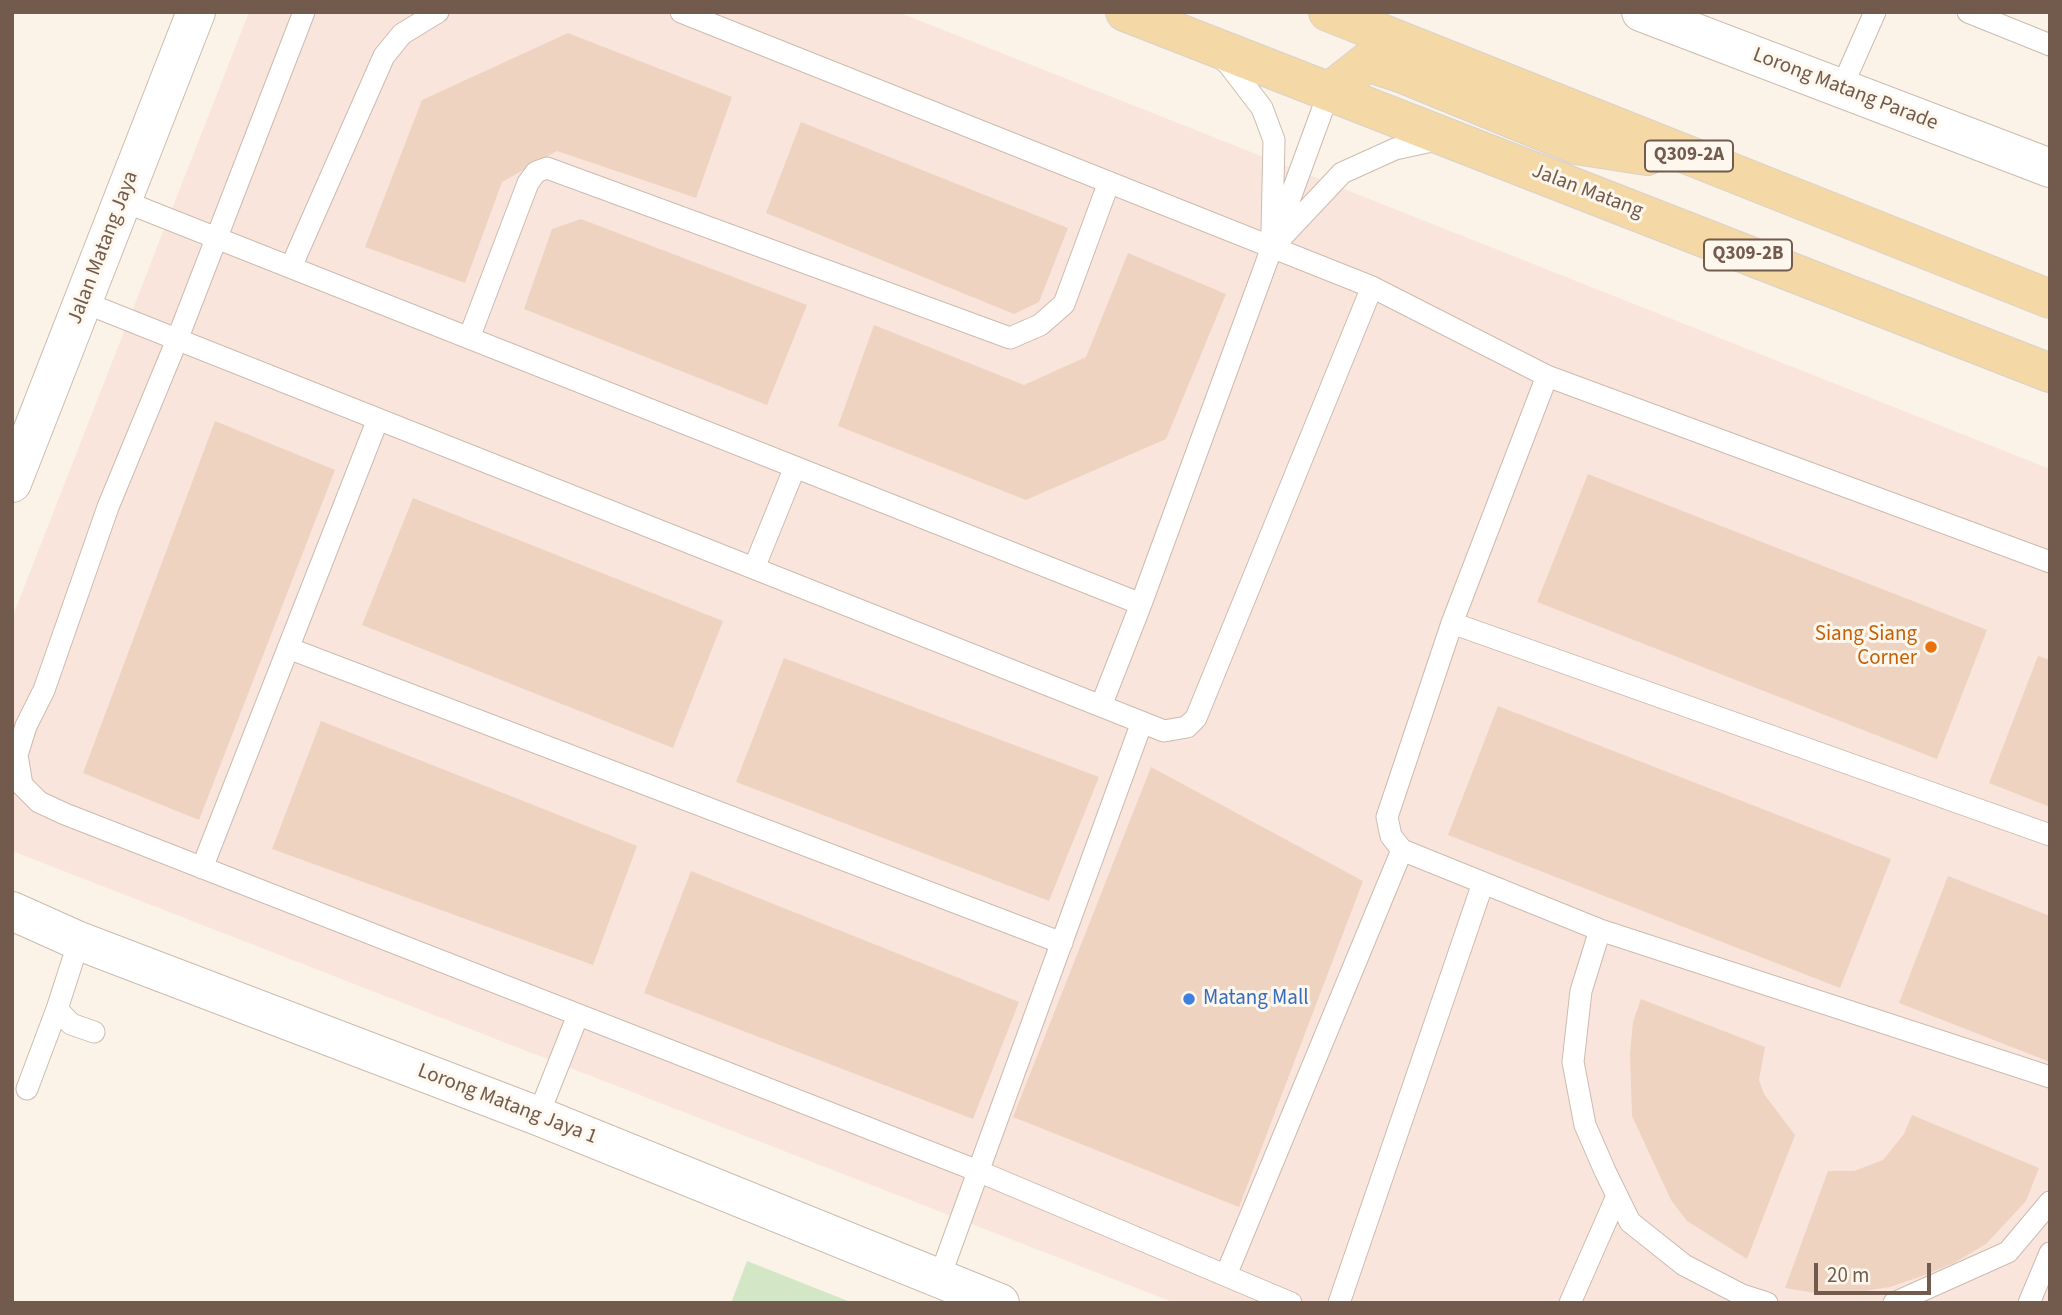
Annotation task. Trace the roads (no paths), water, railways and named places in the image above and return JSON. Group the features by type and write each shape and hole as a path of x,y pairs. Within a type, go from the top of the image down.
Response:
{"main road":[{"name":"Jalan Matang","path":"1125,12 2050,373"},
{"name":"Q309-2A","path":"1328,12 2050,299"},
{"path":"1329,92 1367,62 1404,74 1576,145 1716,167"}],"street":[{"name":"Jalan Matang Jaya","path":"13,481 196,12"},
{"name":"Lorong Matang Parade","path":"1641,12 2050,168"},
{"name":"Lorong Matang Jaya 1","path":"12,911 79,941 538,1116 1000,1303"}],"lane":[{"path":"303,12 177,340 108,507 44,690 26,726 17,755 22,785 39,802 978,1171 1292,1303"},
{"path":"291,267 384,56 402,34 438,12"},
{"path":"681,12 1372,287 1547,376 2050,562"},
{"path":"1841,89 1875,12"},
{"path":"1968,12 2050,45"},
{"path":"1202,43 1228,65 1262,108 1266,118 1273,140 1272,248"},
{"path":"1101,706 1329,92"},
{"path":"1272,248 1342,173 1395,149 1447,138"},
{"path":"469,338 528,183 536,172 547,168 1010,338 1040,325 1063,304 1109,183"},
{"path":"122,201 1141,604"},
{"path":"83,302 1164,731 1187,727 1196,718 1372,287"},
{"path":"1547,376 1451,623 1387,817 1391,836 1402,850 1600,930 2050,1077"},
{"path":"202,868 377,419"},
{"path":"754,568 795,467"},
{"path":"1451,623 2050,835"},
{"path":"288,648 1062,943"},
{"path":"939,1279 1142,722"},
{"path":"1226,1275 1402,850"},
{"path":"1339,1303 1483,883"},
{"path":"1600,930 1581,991 1573,1062 1585,1125 1630,1222 1684,1265 1742,1295 1768,1303"},
{"path":"27,1089 79,941"},
{"path":"57,1009 71,1024 94,1032"},
{"path":"538,1116 578,1015"},
{"path":"1570,1303 1617,1196"},
{"path":"1895,1303 2008,1252 2050,1202"},
{"path":"2029,1303 2050,1253"}],"place":[{"name":"Siang Siang Corner","path":"1931,647"},
{"name":"Matang Mall","path":"1189,999"}]}
